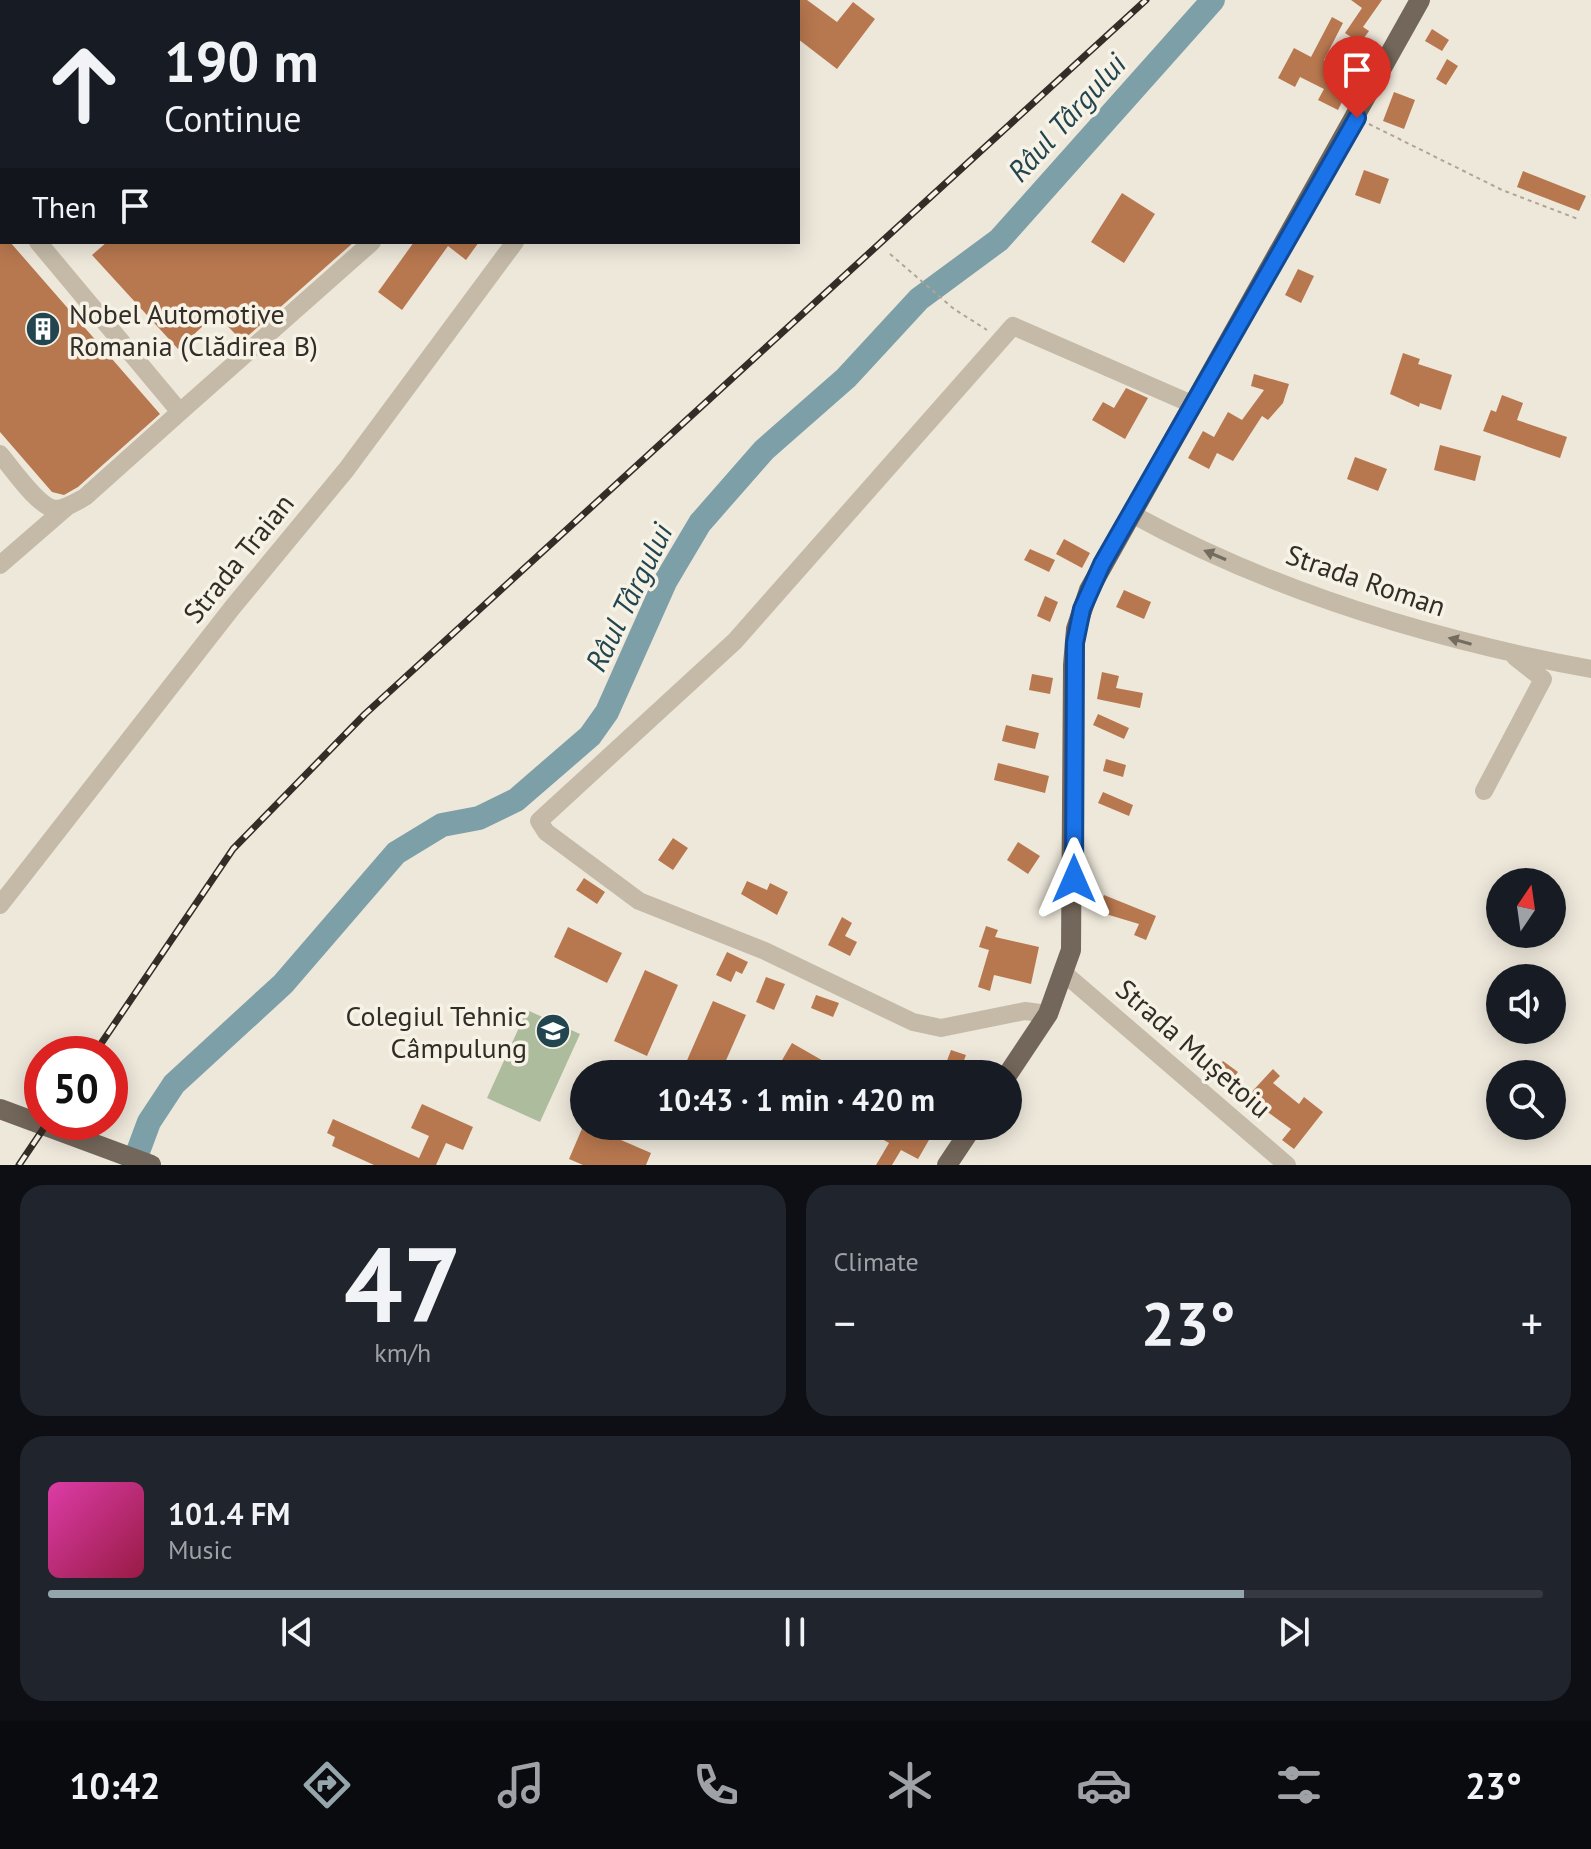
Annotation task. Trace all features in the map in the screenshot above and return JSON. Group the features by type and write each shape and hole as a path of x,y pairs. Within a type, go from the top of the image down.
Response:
{"main road":[{"path":"1017,1060 1048,1014 1065,974 1074,918 1073,699 1076,629 1089,590 1357,118 1420,0"},
{"path":"0,1109 151,1165"},
{"path":"947,1165 964,1140"}],"street":[{"path":"40,244 180,412"},
{"path":"0,565 68,506 85,497 370,244"},
{"name":"Strada Traian","path":"0,905 232,608 346,470 503,247"},
{"path":"1048,1014 1025,1011 941,1028 913,1022 765,951 639,901 546,832 539,821 735,641 1013,326 1194,405"},
{"path":"0,454 43,505 56,509 68,506"},
{"name":"Strada Roman","path":"1132,514 1205,550 1372,615 1513,655 1591,669"},
{"path":"1484,791 1543,679 1513,655"},
{"name":"Strada Mușetoiu","path":"1065,974 1287,1165"}],"path":[{"path":"1357,118 1502,190 1578,219"},
{"path":"890,254 954,309 1002,339"}],"green space":[{"path":"527,1010 580,1034 540,1122 487,1098"}],"building":[{"path":"800,0 807,0 837,22 853,2 875,19 837,69 800,41"},
{"path":"1351,0 1382,0 1363,27 1369,31 1360,43 1345,33 1362,8"},
{"path":"1332,17 1343,23 1324,60 1355,76 1338,110 1318,100 1324,89 1300,77 1295,87 1278,78 1294,48 1311,57"},
{"path":"1432,29 1449,40 1442,51 1425,41"},
{"path":"1447,59 1458,66 1446,85 1436,79"},
{"path":"1394,92 1415,100 1404,129 1383,121"},
{"path":"1364,170 1389,179 1380,204 1355,195"},
{"path":"1523,171 1586,196 1579,211 1517,187"},
{"path":"1122,193 1155,214 1124,263 1091,242"},
{"name":"Nobel Automotive Romania (Clădirea B)","path":"0,244 12,244 160,414 78,487 64,495 52,492 0,432"},
{"path":"105,244 352,244 242,341 216,314 178,349 92,255"},
{"path":"413,244 478,244 466,260 448,246 402,310 378,292"},
{"path":"1298,269 1314,276 1301,303 1285,295"},
{"path":"1403,353 1420,359 1418,364 1452,375 1441,410 1420,403 1419,407 1390,394"},
{"path":"1254,374 1289,384 1283,403 1268,420 1262,416 1233,461 1217,453 1209,469 1188,458 1203,431 1214,437 1228,412 1242,420 1264,390 1251,386"},
{"path":"1126,388 1148,398 1125,439 1092,420 1103,402 1114,408"},
{"path":"1502,395 1523,403 1517,420 1567,437 1560,458 1483,431 1491,410 1496,412"},
{"path":"1440,445 1481,456 1475,481 1434,470"},
{"path":"1355,457 1387,469 1378,491 1347,479"},
{"path":"1064,539 1090,553 1082,568 1056,554"},
{"path":"1030,549 1055,560 1049,572 1024,560"},
{"path":"1124,590 1151,602 1144,619 1116,607"},
{"path":"1045,596 1058,602 1050,622 1037,616"},
{"path":"1102,672 1119,676 1116,688 1143,693 1140,708 1097,699"},
{"path":"1032,674 1053,678 1050,694 1029,690"},
{"path":"1098,714 1129,728 1124,739 1093,725"},
{"path":"1006,725 1039,733 1035,749 1002,741"},
{"path":"1106,759 1126,765 1123,777 1103,771"},
{"path":"998,763 1049,776 1045,793 994,780"},
{"path":"1103,792 1133,805 1129,816 1098,803"},
{"path":"673,838 688,848 673,870 658,860"},
{"path":"1018,842 1040,856 1028,874 1007,860"},
{"path":"584,878 605,892 597,904 576,890"},
{"path":"747,881 767,890 770,883 788,892 777,915 741,894"},
{"path":"1104,895 1156,916 1146,940 1134,935 1139,924 1099,912"},
{"path":"842,917 852,923 845,936 857,942 850,956 828,945"},
{"path":"986,926 998,930 995,937 1039,947 1031,984 994,975 990,991 978,987 989,950 979,947"},
{"path":"568,927 622,953 607,983 554,957"},
{"path":"727,952 748,962 742,974 736,971 731,982 716,975"},
{"path":"645,970 678,985 647,1056 614,1041"},
{"path":"766,977 785,984 774,1010 756,1002"},
{"path":"816,995 839,1003 833,1017 811,1008"},
{"path":"713,1001 746,1015 726,1060 687,1060"},
{"path":"792,1043 822,1060 782,1060"},
{"path":"951,1050 966,1055 964,1060 947,1060"},
{"path":"1223,1061 1238,1072 1230,1082 1215,1071"},
{"path":"1273,1069 1280,1076 1273,1083 1299,1104 1304,1097 1323,1112 1294,1149 1282,1140 1291,1129 1247,1097"},
{"path":"422,1104 473,1127 463,1150 446,1143 436,1165 374,1165 332,1146 335,1137 327,1133 333,1119 419,1158 429,1136 411,1128"},
{"path":"577,1140 621,1140 651,1153 646,1165 583,1165 569,1159"},
{"path":"884,1140 929,1140 918,1159 901,1150 892,1165 876,1165 889,1143"}],"waterway":[{"name":"Râul Târgului","path":"133,1165 149,1122 174,1084 283,984 396,853 442,825 479,818 516,800 590,736 607,712 665,582 700,523 764,450 846,378 919,299 999,240 1213,0"}],"railway":[{"path":"106,1036 233,849 365,714 1146,0"},
{"path":"19,1165 36,1140"}],"place":[{"name":"Nobel Automotive Romania (Clădirea B)","path":"43,329"},
{"name":"Colegiul Tehnic Câmpulung","path":"553,1031"}],"route":[{"path":"1074,879 1073,665 1076,629 1089,590 1357,118"}]}
